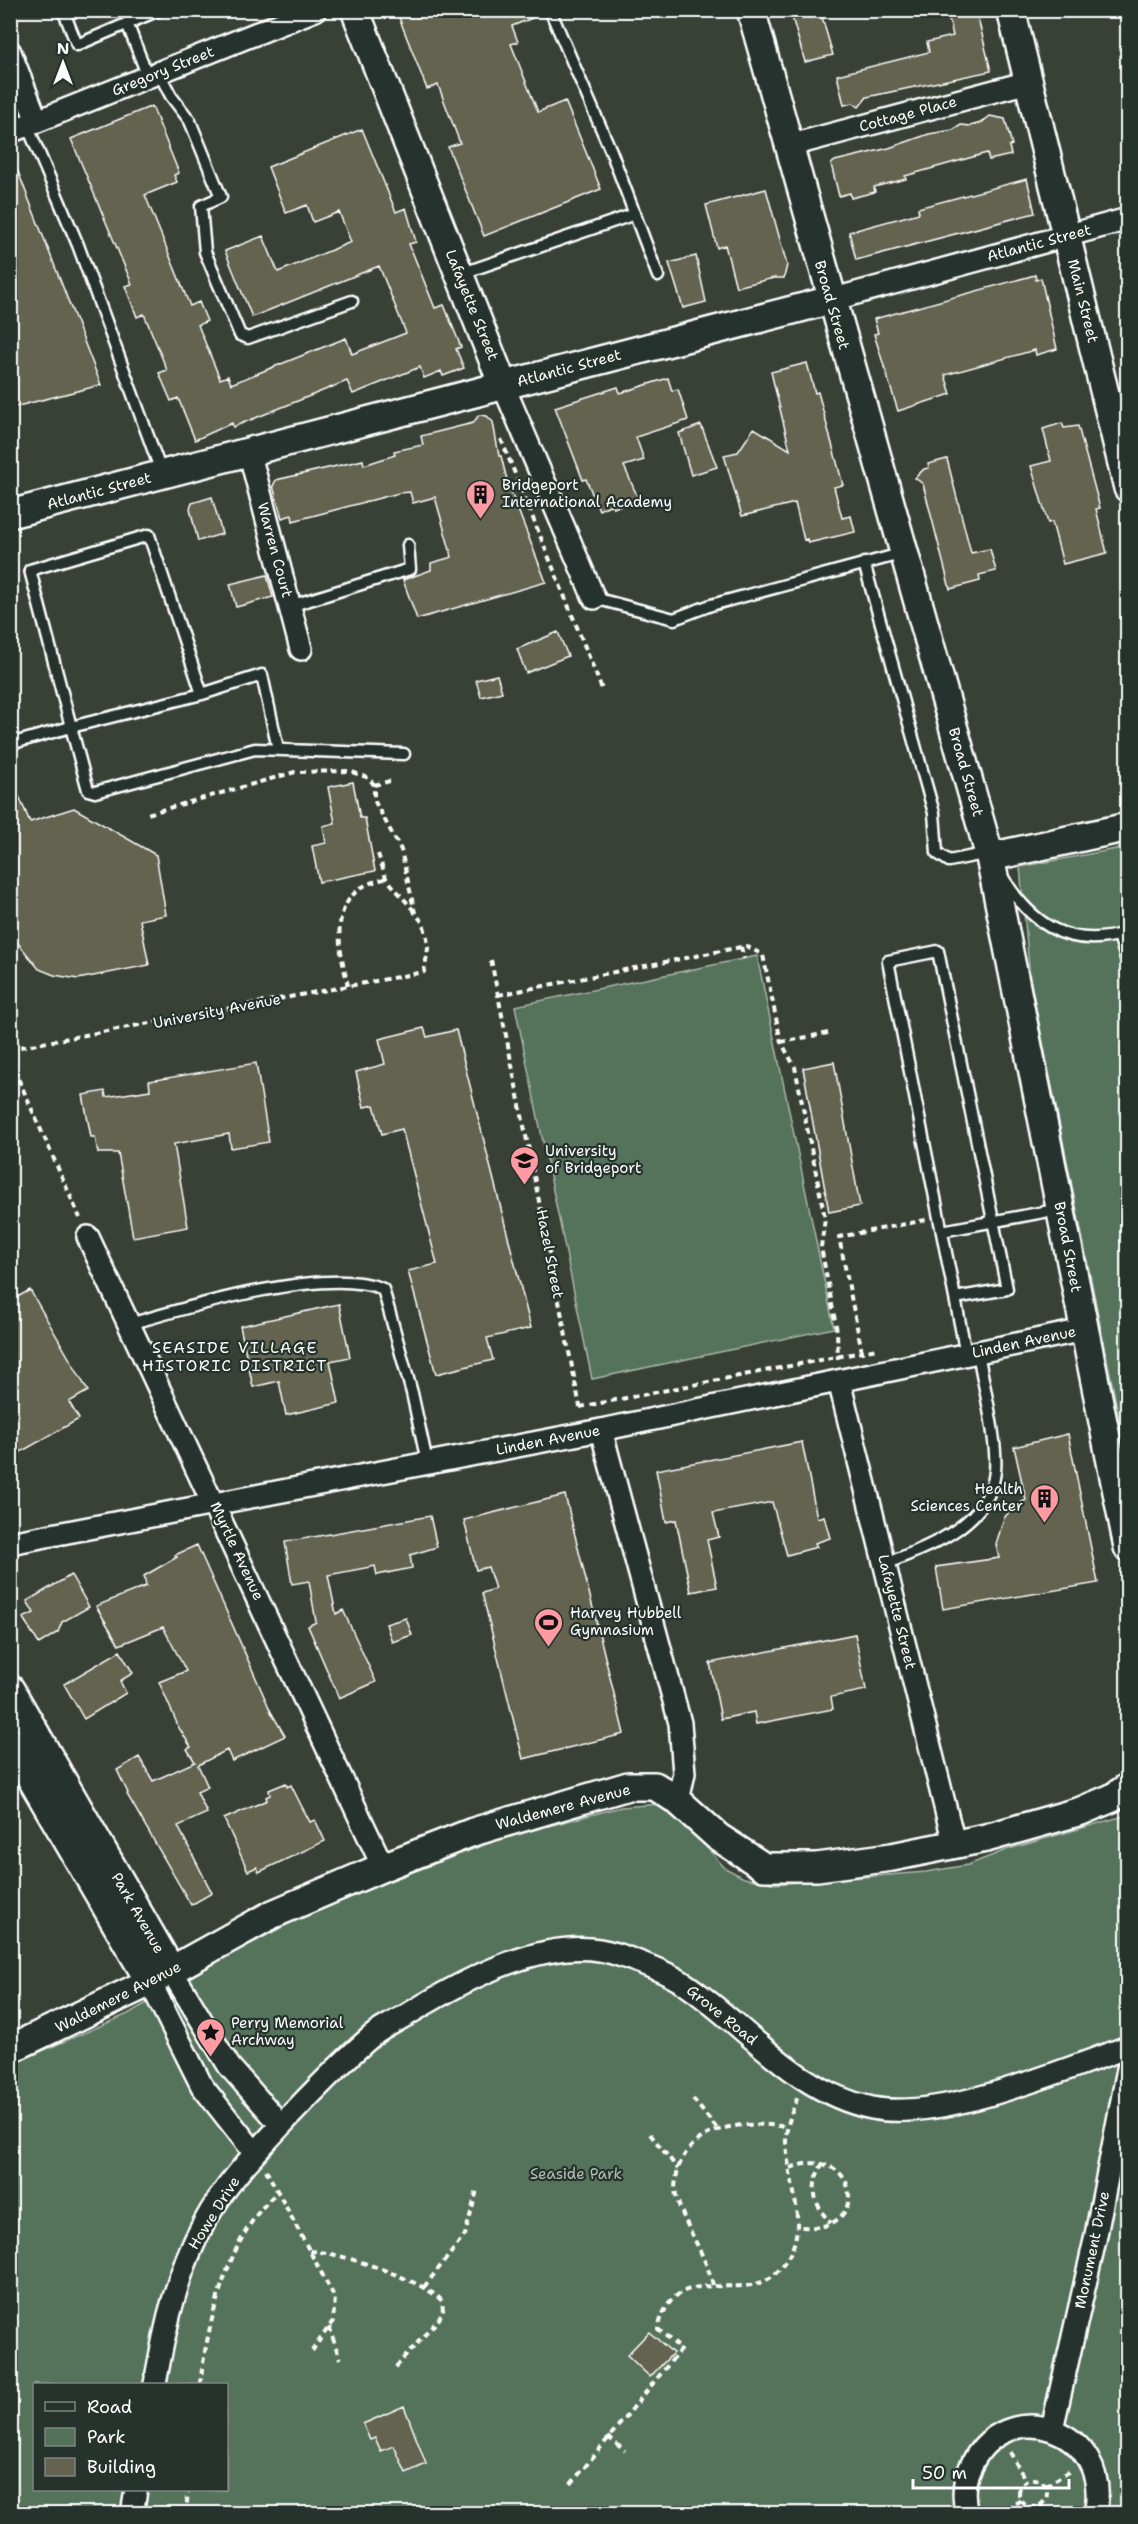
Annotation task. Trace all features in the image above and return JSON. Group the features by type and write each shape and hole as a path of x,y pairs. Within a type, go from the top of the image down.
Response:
{"street":[{"name":"Gregory Street","path":"25,126 315,10"},
{"name":"Lafayette Street","path":"355,10 503,385 594,598"},
{"name":"Broad Street","path":"751,10 831,300 990,855 1128,1547"},
{"name":"Main Street","path":"1011,10 1128,488"},
{"path":"10,52 25,126"},
{"name":"Cottage Place","path":"788,146 1028,82"},
{"name":"Atlantic Street","path":"10,514 831,300 1128,219"},
{"name":"Warren Court","path":"249,451 301,649"},
{"path":"990,855 1128,827"},
{"name":"Myrtle Avenue","path":"88,1237 215,1503 383,1867"},
{"name":"Linden Avenue","path":"10,1543 601,1430 1084,1330"},
{"name":"Lafayette Street","path":"844,1380 885,1564 954,1843"},
{"path":"601,1430 680,1723 684,1773 678,1801"},
{"name":"Park Avenue","path":"10,1689 160,1976 202,2086 251,2156"},
{"name":"Park Avenue","path":"10,1742 160,1976 229,2066 281,2125"},
{"name":"Waldemere Avenue","path":"10,2049 160,1976 273,1914 383,1867 472,1832 628,1786 655,1786 678,1801 718,1837 764,1867 817,1867 892,1857 986,1838 1081,1811 1112,1798 1128,1787"},
{"name":"Grove Road","path":"281,2125 319,2085 384,2029 450,1988 513,1960 568,1949 613,1953 684,1983 789,2070 839,2098 874,2109 920,2109 976,2098 1128,2048"},
{"name":"Monument Drive","path":"1052,2429 1095,2240 1128,2069"},
{"name":"Howe Drive","path":"155,2383 169,2314 183,2264 206,2220 251,2156 281,2125"},
{"path":"968,2514 964,2492 967,2475 974,2458 985,2445 1000,2434 1016,2428 1034,2426 1052,2429 1073,2441 1089,2459 1097,2477 1099,2497 1095,2514"},
{"path":"132,2514 136,2491"}],"lane":[{"path":"63,10 77,45 132,18 159,10"},
{"path":"550,10 635,214 658,276"},
{"path":"132,18 154,75 190,122 221,197 201,206 203,243 240,335 248,338 352,301"},
{"path":"25,126 78,245 162,474"},
{"path":"460,274 635,214"},
{"path":"202,694 149,535 30,570 88,790 95,792 255,749 404,754"},
{"path":"290,606 410,569 408,545"},
{"path":"594,598 674,620 711,605 904,553"},
{"path":"864,563 934,813 937,853 949,861 990,855 1029,912 1044,924 1065,935 1075,937 1101,938 1123,934 1128,965"},
{"path":"10,744 202,694 262,675 278,749"},
{"path":"885,1564 934,1544 959,1529 979,1508 991,1487 995,1470 993,1447 972,1353 955,1298 888,961 938,951 1007,1288 955,1298"},
{"path":"942,1231 1060,1209"},
{"path":"130,1324 232,1295 338,1282 373,1284 383,1288 412,1392 427,1462"}],"path":[{"path":"499,433 602,689"},
{"path":"144,815 307,770 358,773 369,778 374,785 374,800 400,850 415,913"},
{"path":"374,785 390,781"},
{"path":"378,854 386,878 415,913"},
{"path":"348,986 339,946 340,921 343,911 364,886 386,878"},
{"name":"University Avenue","path":"10,1049 424,972 428,949 427,937 423,923 415,913"},
{"path":"741,946 744,959"},
{"path":"498,995 741,946 763,954 781,1042 795,1067 825,1218 820,1247 837,1331 838,1357 844,1380"},
{"name":"Hazel Street","path":"491,960 580,1407 838,1357"},
{"path":"781,1042 828,1033"},
{"path":"10,1060 88,1237"},
{"path":"862,1352 839,1237 939,1218"},
{"path":"838,1357 884,1348"},
{"path":"571,2484 681,2349 658,2329 666,2307 687,2290 713,2285 749,2286 763,2282 776,2274 786,2263 798,2227 798,2207 786,2138 787,2127 805,2079"},
{"path":"693,2099 718,2130"},
{"path":"713,2285 709,2269 676,2196 678,2170 690,2149 718,2130 753,2124 787,2127"},
{"path":"650,2134 678,2170"},
{"path":"251,2156 265,2168 279,2190 334,2298 336,2314 312,2351"},
{"path":"790,2168 808,2163 823,2163 832,2166 844,2177 849,2195 844,2211 831,2223 798,2227"},
{"path":"823,2163 815,2180 815,2199 831,2223"},
{"path":"200,2383 215,2311 244,2232 279,2190"},
{"path":"424,2287 465,2235 477,2190"},
{"path":"310,2251 337,2255 424,2287 442,2301 443,2312 433,2328 394,2369"},
{"path":"328,2327 340,2359"},
{"path":"1000,2434 1026,2481"},
{"path":"608,2437 626,2451"},
{"path":"1046,2486 1089,2459"},
{"path":"1039,2480 1046,2486 1048,2494 1041,2505 1032,2507 1021,2500 1020,2487 1026,2481 1039,2480"},
{"path":"186,2514 188,2491"},
{"path":"997,2514 1021,2500"},
{"path":"1041,2505 1047,2514"}],"green space":[{"path":"1127,847 1127,1457 1030,978 1020,867"},
{"path":"757,956 834,1328 592,1379 515,1006"},
{"name":"Seaside Park","path":"661,1804 675,1812 725,1868 744,1878 776,1884 926,1872 968,1865 1009,1849 1127,1815 1127,2513 11,2513 10,2065 128,2014 209,1966 290,1923 394,1879 503,1838 621,1807"}],"building":[{"path":"396,10 543,10 543,14 512,26 518,42 511,44 538,112 565,101 601,189 484,236 448,147 460,143 438,85 427,89"},
{"path":"790,10 820,10 833,55 805,62"},
{"path":"947,10 976,10 991,71 867,97 859,107 853,103 844,105 837,75 929,52 927,42 953,36"},
{"path":"152,106 179,173 174,175 177,182 145,195 190,306 199,302 207,321 198,325 220,379 228,376 231,384 346,338 352,354 406,333 379,266 252,317 225,251 263,236 278,272 351,242 339,212 313,222 307,205 286,213 268,167 362,129 396,212 406,208 416,242 409,244 435,308 444,305 461,347 456,349 464,368 443,376 441,371 424,378 420,367 353,394 347,381 233,427 232,423 195,440 178,398 171,401 159,373 167,370 144,314 137,317 125,286 132,284 71,139"},
{"path":"990,116 1005,119 1012,145 1009,146 1011,155 989,160 987,153 905,176 906,179 874,187 875,192 851,198 850,193 839,196 831,164 835,161 889,148 929,134 953,130 961,125 970,126 981,123"},
{"path":"10,151 101,385 10,408"},
{"path":"1027,179 1035,213 856,260 849,232 919,213 918,208"},
{"path":"766,189 787,265 784,278 774,278 736,287 725,245 717,248 706,205"},
{"path":"696,256 706,302 683,308 669,263"},
{"path":"1035,275 1036,280 1041,278 1057,349 1036,355 1035,350 945,375 951,394 898,411 874,334 878,333 874,319"},
{"path":"807,363 815,393 818,392 843,485 834,487 842,518 851,516 855,532 808,543 807,539 804,540 795,503 742,516 724,455 738,452 754,428 790,450 771,372"},
{"path":"668,378 672,391 678,389 688,420 636,437 644,460 624,466 638,498 614,508 612,504 599,510 586,479 583,480 555,407 618,387 620,393"},
{"name":"Bridgeport International Academy","path":"479,415 487,416 493,422 499,456 501,456 508,484 546,582 417,619 403,580 431,570 431,563 452,557 435,497 413,503 410,492 399,493 293,521 292,515 282,518 273,486 276,480 363,460 364,465 395,455 394,451 423,445 421,436 473,423"},
{"path":"1062,423 1064,428 1078,426 1100,508 1096,509 1107,553 1063,564 1052,522 1048,523 1031,466 1051,461 1043,429"},
{"path":"701,425 717,467 691,475 679,433"},
{"path":"947,459 971,553 990,549 996,571 979,575 980,581 950,589 923,484 915,478 924,469 929,468 928,464"},
{"path":"212,497 222,534 198,541 190,509 192,503"},
{"path":"267,575 273,597 236,607 230,584"},
{"path":"558,632 568,656 526,673 517,649"},
{"path":"497,675 502,692 481,697 476,680"},
{"path":"10,775 30,822 74,808 156,855 166,915 140,920 149,965 78,979 54,975 39,969 17,942 10,924"},
{"path":"353,782 360,818 365,818 375,871 319,882 312,846 326,843 323,826 335,823 328,787"},
{"path":"424,1028 427,1037 456,1030 531,1328 487,1338 493,1360 436,1374 408,1271 437,1264 402,1129 382,1134 374,1105 364,1107 356,1072 385,1064 379,1039"},
{"path":"834,1062 860,1206 829,1212 803,1068"},
{"path":"256,1063 269,1142 231,1148 229,1134 174,1144 188,1227 133,1237 118,1153 98,1153 95,1137 91,1137 83,1095 105,1091 106,1097 150,1090 149,1081"},
{"path":"30,1290 88,1391 69,1402 79,1419 10,1458 10,1301"},
{"path":"339,1304 350,1357 330,1361 339,1403 286,1415 279,1381 253,1387 240,1326"},
{"name":"Health Sciences Center","path":"1068,1434 1098,1583 943,1609 936,1567 999,1558 996,1544 1004,1518 1014,1506 1026,1500 1014,1447"},
{"path":"802,1442 817,1518 824,1516 830,1538 815,1543 817,1547 787,1555 772,1502 713,1513 719,1537 707,1540 717,1587 691,1592 676,1520 666,1522 656,1470"},
{"name":"Harvey Hubbell Gymnasium","path":"565,1495 624,1734 523,1759 482,1593 495,1589 488,1567 476,1570 464,1520"},
{"path":"430,1516 437,1547 410,1555 412,1568 377,1575 375,1566 328,1575 336,1614 343,1610 376,1682 339,1698 308,1626 316,1622 309,1581 292,1584 285,1542"},
{"path":"197,1545 271,1712 285,1736 232,1761 227,1750 198,1765 208,1787 197,1792 207,1813 178,1826 212,1893 191,1905 127,1794 117,1770 139,1757 153,1781 195,1762 187,1749 191,1747 179,1728 159,1682 186,1671 163,1627 119,1645 96,1606 146,1586 144,1576 177,1557 175,1555"},
{"path":"71,1575 89,1607 62,1622 58,1632 39,1644 23,1618 34,1613 27,1601"},
{"path":"406,1618 412,1635 392,1642 386,1624"},
{"path":"855,1634 866,1690 831,1697 833,1709 756,1724 754,1712 721,1719 710,1663"},
{"path":"120,1651 133,1673 120,1681 126,1693 84,1719 64,1684"},
{"path":"286,1783 287,1787 291,1785 310,1822 315,1820 325,1841 259,1872 257,1867 248,1871 224,1819 267,1800 266,1797 270,1795 269,1790"},
{"path":"649,2332 673,2353 650,2377 627,2355"},
{"path":"404,2406 426,2464 406,2473 394,2446 381,2451 375,2438 370,2440 363,2424"}],"place":[{"name":"Bridgeport International Academy","path":"481,520"},
{"name":"University of Bridgeport","path":"524,1186"},
{"name":"Health Sciences Center","path":"1044,1524"},
{"name":"Harvey Hubbell Gymnasium","path":"549,1648"},
{"name":"Perry Memorial Archway","path":"210,2058"}],"district":[{"name":"SEASIDE VILLAGE HISTORIC DISTRICT","path":"235,1356"}]}
